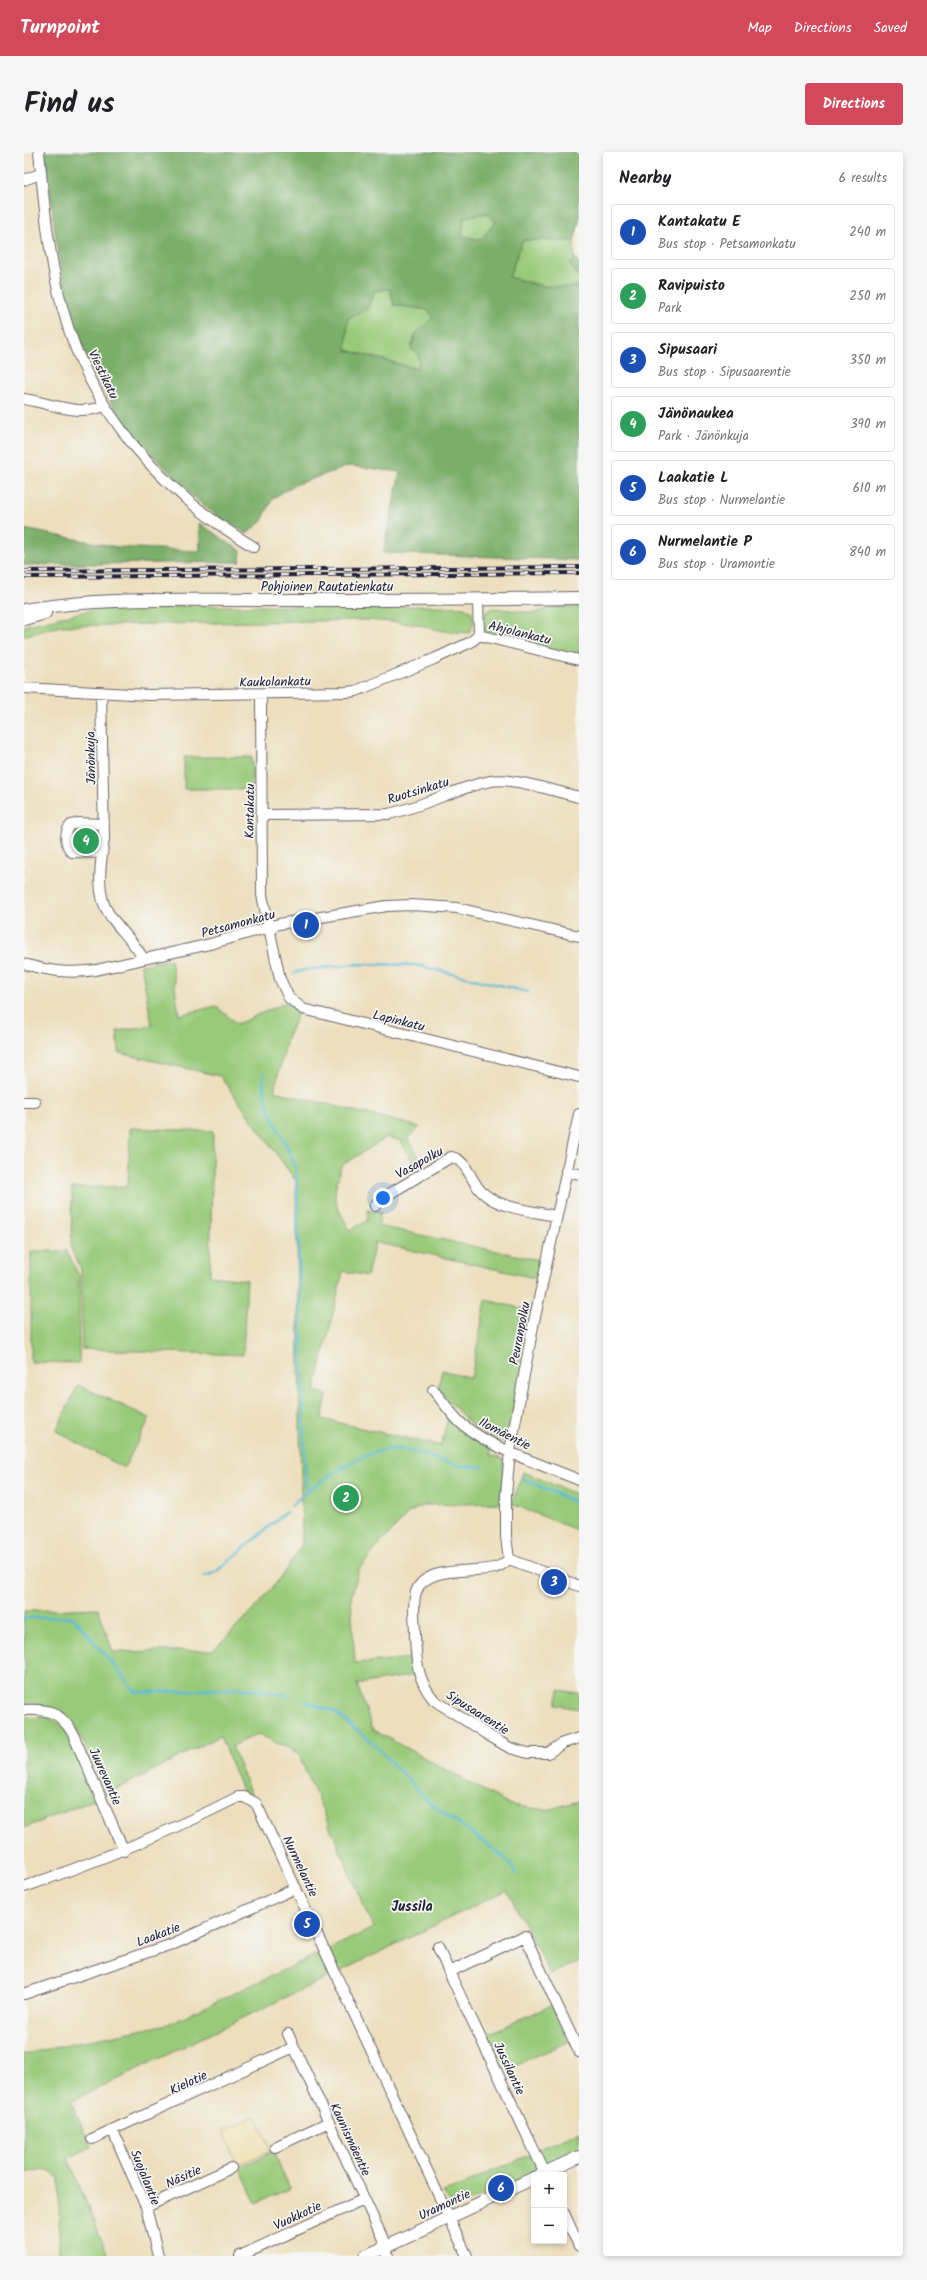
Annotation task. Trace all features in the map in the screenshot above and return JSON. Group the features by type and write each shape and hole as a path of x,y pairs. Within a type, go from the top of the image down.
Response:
{"street":[{"name":"Viestikatu","path":"39,152 40,174 53,267 64,312 82,362 104,406 155,470 214,522 254,547"},
{"path":"24,180 40,174"},
{"path":"24,399 64,408 87,410 104,406"},
{"name":"Pohjoinen Rautatienkatu","path":"24,610 148,600 478,600 579,598"},
{"path":"478,600 479,635"},
{"name":"Pohjoinen Rautatienkatu","path":"24,619 75,605"},
{"name":"Ahjolankatu","path":"479,635 579,660"},
{"name":"Kaukolankatu","path":"24,688 157,695 356,691 461,648 479,635"},
{"name":"Jänönkuja","path":"101,692 104,824 101,853 101,880 104,903 108,914 136,946 143,958"},
{"name":"Kantakatu","path":"261,694 262,815 260,878 269,927"},
{"name":"Ruotsinkatu","path":"262,815 388,814 406,810 492,781 517,783 579,797"},
{"path":"101,853 72,852 67,843 66,834 71,825 79,823 104,824"},
{"name":"Petsamonkatu","path":"24,964 51,971 81,972 211,944 269,927 332,914 412,905 457,908 579,936"},
{"name":"Lapinkatu","path":"269,927 280,979 289,998 303,1009 579,1077"},
{"path":"24,1102 35,1102"},
{"name":"Peuranpolku","path":"510,1559 506,1537 506,1494 510,1451 533,1326 579,1114"},
{"name":"Vasapolku","path":"375,1206 380,1200 451,1157 460,1160 477,1186 492,1199 556,1216"},
{"path":"566,1171 579,1174"},
{"name":"Ilomäentie","path":"434,1390 462,1424 488,1441 579,1480"},
{"path":"510,1559 579,1586"},
{"name":"Sipusaarentie","path":"510,1559 493,1568 432,1575 420,1585 415,1599 415,1616 416,1665 420,1678 425,1690 434,1700 510,1748 528,1753 548,1753 563,1743 579,1738"},
{"name":"Juurevantie","path":"24,1710 48,1711 58,1714 72,1732 124,1851"},
{"name":"Nurmelantie","path":"24,1887 124,1851 238,1797 244,1797 256,1803 467,2256"},
{"name":"Laakatie","path":"24,1994 168,1946 296,1888"},
{"path":"449,1972 525,1936 579,2052"},
{"name":"Jussilantie","path":"438,1947 540,2172"},
{"name":"Kaunismäentie","path":"288,2034 387,2251"},
{"name":"Kielotie","path":"92,2139 113,2131 294,2047"},
{"path":"275,2147 329,2122"},
{"name":"Suojalantie","path":"113,2131 146,2207 158,2256"},
{"name":"Uramontie","path":"547,2172 579,2157"},
{"name":"Näsitie","path":"146,2207 231,2168"},
{"name":"Uramontie","path":"366,2256 387,2251 449,2216 531,2179"},
{"name":"Vuokkotie","path":"240,2256 364,2199"},
{"path":"567,2220 579,2246"}],"green space":[{"path":"45,152 579,152 579,223 574,241 523,240 509,277 542,286 579,287 579,560 383,553 400,472 349,466 295,485 273,498 262,521 247,534 209,510 200,503 155,458 125,423 112,405 91,366 67,300 59,258","holes":["487,213 495,222 481,240 462,236 464,217","390,289 394,305 428,310 433,317 415,335 411,349 419,354 418,369 346,350 348,318 368,308 374,291"]},
{"path":"487,213 495,222 481,240 462,236 464,217"},
{"path":"523,240 574,241 575,258 570,264 579,277 579,287 542,286 509,277"},
{"path":"575,258 579,263 579,277 570,264"},
{"path":"390,289 394,305 428,310 433,317 415,335 411,349 419,354 418,369 346,350 348,318 368,308 374,291"},
{"path":"199,523 241,551 240,562 24,565 24,529 117,547 200,551"},
{"path":"163,606 464,607 472,612 474,622 469,633 443,631 416,624 366,620 60,626 24,636 24,626 87,611 110,608"},
{"path":"579,606 579,658 487,633 484,629 484,618 486,612 494,608 534,613 557,607"},
{"path":"184,757 252,757 252,789 184,789"},
{"path":"80,827 98,828 102,831 101,847 95,850 74,848 72,838 73,831"},
{"path":"171,959 179,1015 216,1006 237,1024 287,1002 299,1012 288,1036 274,1091 420,1127 408,1138 425,1167 418,1172 401,1141 387,1137 341,1166 336,1187 335,1200 350,1230 367,1221 368,1210 381,1213 378,1226 543,1261 539,1279 375,1242 367,1276 343,1271 315,1391 327,1395 322,1419 441,1446 448,1416 473,1439 491,1447 491,1455 505,1460 501,1503 425,1505 410,1512 386,1537 359,1569 351,1598 355,1663 414,1658 416,1675 357,1684 373,1730 511,1805 546,1810 579,1801 579,1962 550,1974 507,1890 339,1972 329,1949 373,1928 298,1753 258,1734 232,1746 252,1797 243,1793 220,1736 105,1795 81,1737 68,1717 60,1711 52,1708 38,1705 24,1705 24,1611 98,1608 113,1652 213,1650 238,1626 273,1587 302,1544 296,1181 220,1076 119,1053 117,1031 152,1025 141,965"},
{"path":"130,1128 213,1131 210,1276 247,1280 243,1355 82,1349 81,1269 71,1249 72,1188 128,1186"},
{"path":"31,1251 67,1251 79,1276 79,1363 31,1362"},
{"path":"486,1300 533,1311 508,1444 475,1429 438,1389 442,1370 471,1378"},
{"path":"78,1385 150,1418 124,1468 56,1431"},
{"path":"523,1472 579,1495 579,1531 512,1504"},
{"path":"559,1690 579,1693 579,1709 556,1705"},
{"path":"46,1717 61,1724 68,1734 99,1798 24,1828 24,1718"},
{"path":"322,1952 332,1975 71,2101 91,2147 68,2158 108,2256 59,2256 59,2178 45,2169 24,2173 24,2054 168,2024"},
{"path":"552,2005 568,2042 504,2070 488,2034"},
{"path":"579,2131 579,2152 549,2165 545,2163 538,2149"},
{"path":"273,2152 290,2188 256,2204 240,2167"},
{"path":"531,2154 536,2167 535,2172 531,2172 531,2174 458,2207 451,2204 443,2193"}],"sand":[{"path":"256,2116 272,2150 238,2165 223,2130"}],"waterway":[{"path":"294,973 305,970 356,964 416,965 528,992"},
{"path":"264,1072 266,1098 296,1170 306,1491"},
{"path":"291,1506 300,1497 340,1469 370,1454 384,1450 405,1450 462,1466 483,1467"},
{"path":"522,1478 579,1504"},
{"path":"205,1576 216,1572 286,1512"},
{"path":"24,1618 73,1617 136,1692 251,1689 288,1696"},
{"path":"305,1701 333,1711 372,1742 430,1803 504,1857 516,1873"}],"railway":[{"path":"24,571 579,567"},
{"path":"24,577 579,573"}],"place":[{"name":"Jänönaukea","path":"86,841"},
{"name":"Kantakatu E","path":"306,925"},
{"name":"Ravipuisto","path":"346,1498"},
{"name":"Sipusaari","path":"554,1582"},
{"name":"Laakatie L","path":"307,1924"},
{"name":"Nurmelantie P","path":"501,2188"}],"district":[{"name":"Jussila","path":"412,1906"}]}
